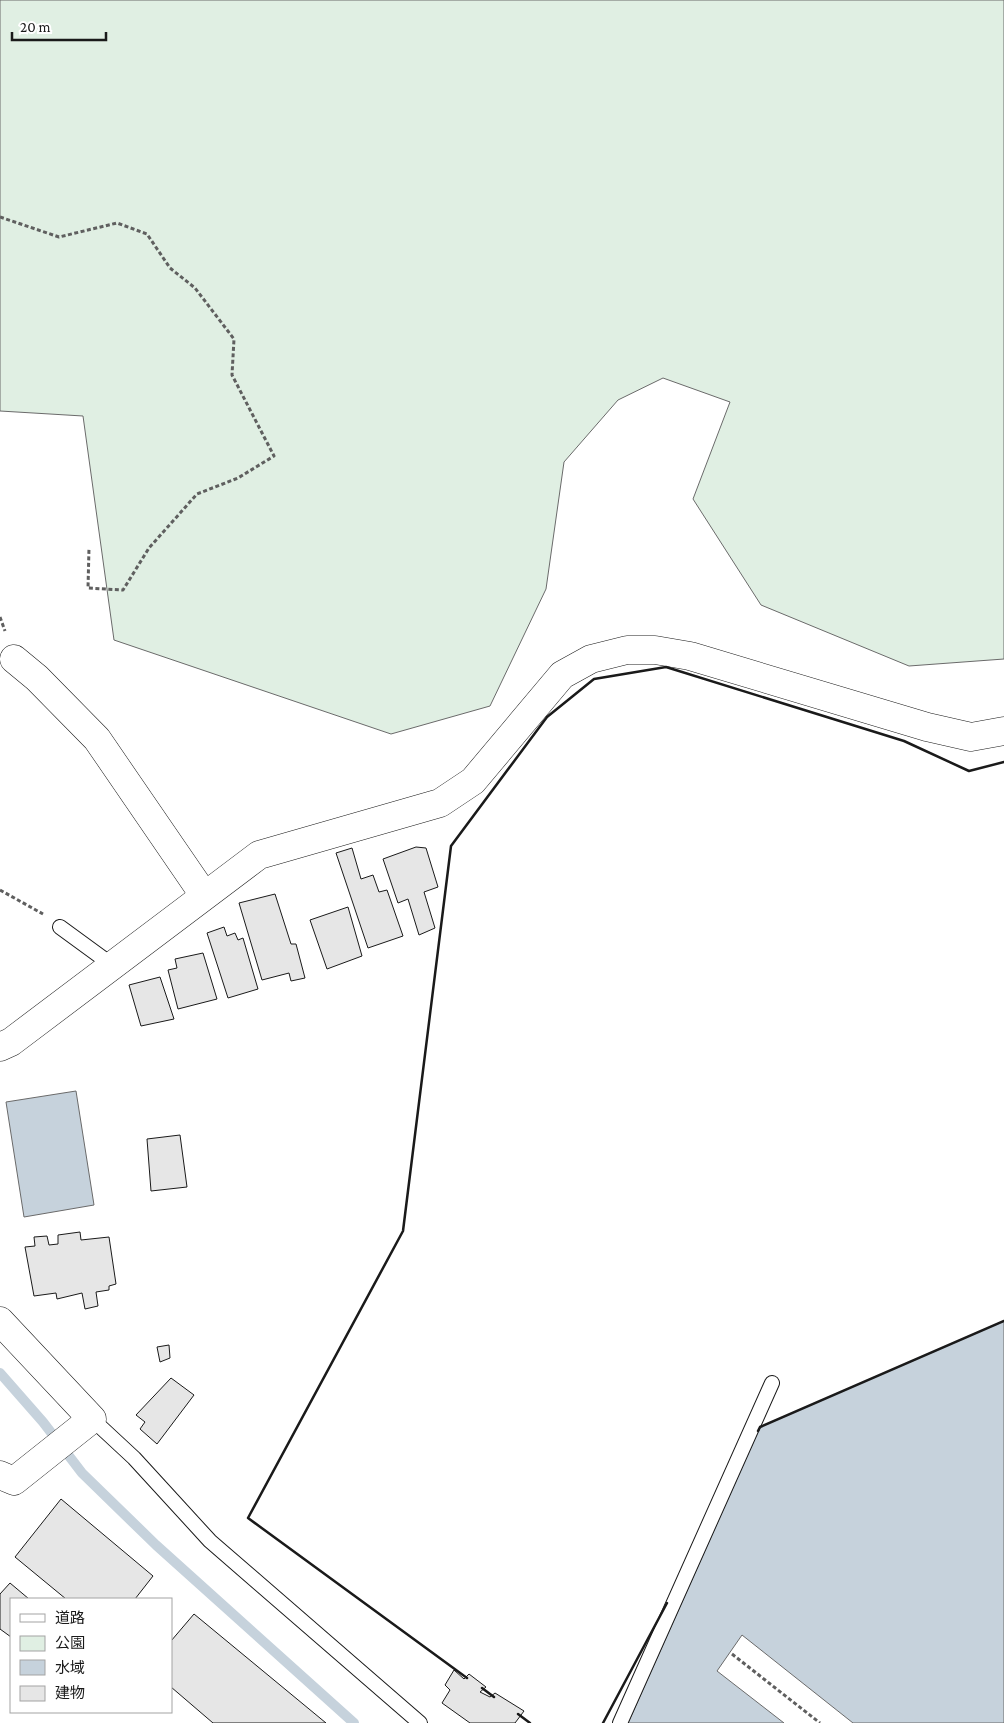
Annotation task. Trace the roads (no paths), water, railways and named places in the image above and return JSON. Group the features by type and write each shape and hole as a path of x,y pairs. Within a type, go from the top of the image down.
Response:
{"street":[{"path":"0,1047 11,1042 259,855 440,804 472,781 562,675 591,659 627,650 655,650 690,656 927,727 971,737 1004,731"},
{"path":"14,659 37,678 96,739 204,895"},
{"path":"0,1322 92,1419 14,1481 0,1474"}],"lane":[{"path":"60,927 112,965"},
{"path":"620,1723 772,1383"},
{"path":"92,1419 134,1458 210,1541 420,1723"}],"water":[{"path":"76,1091 94,1205 24,1217 6,1102"},
{"path":"1004,1321 1004,1723 853,1723 742,1635 717,1671 784,1723 628,1723 760,1427"}],"waterway":[{"path":"0,1373 43,1422 82,1473 156,1545 354,1723"}]}
